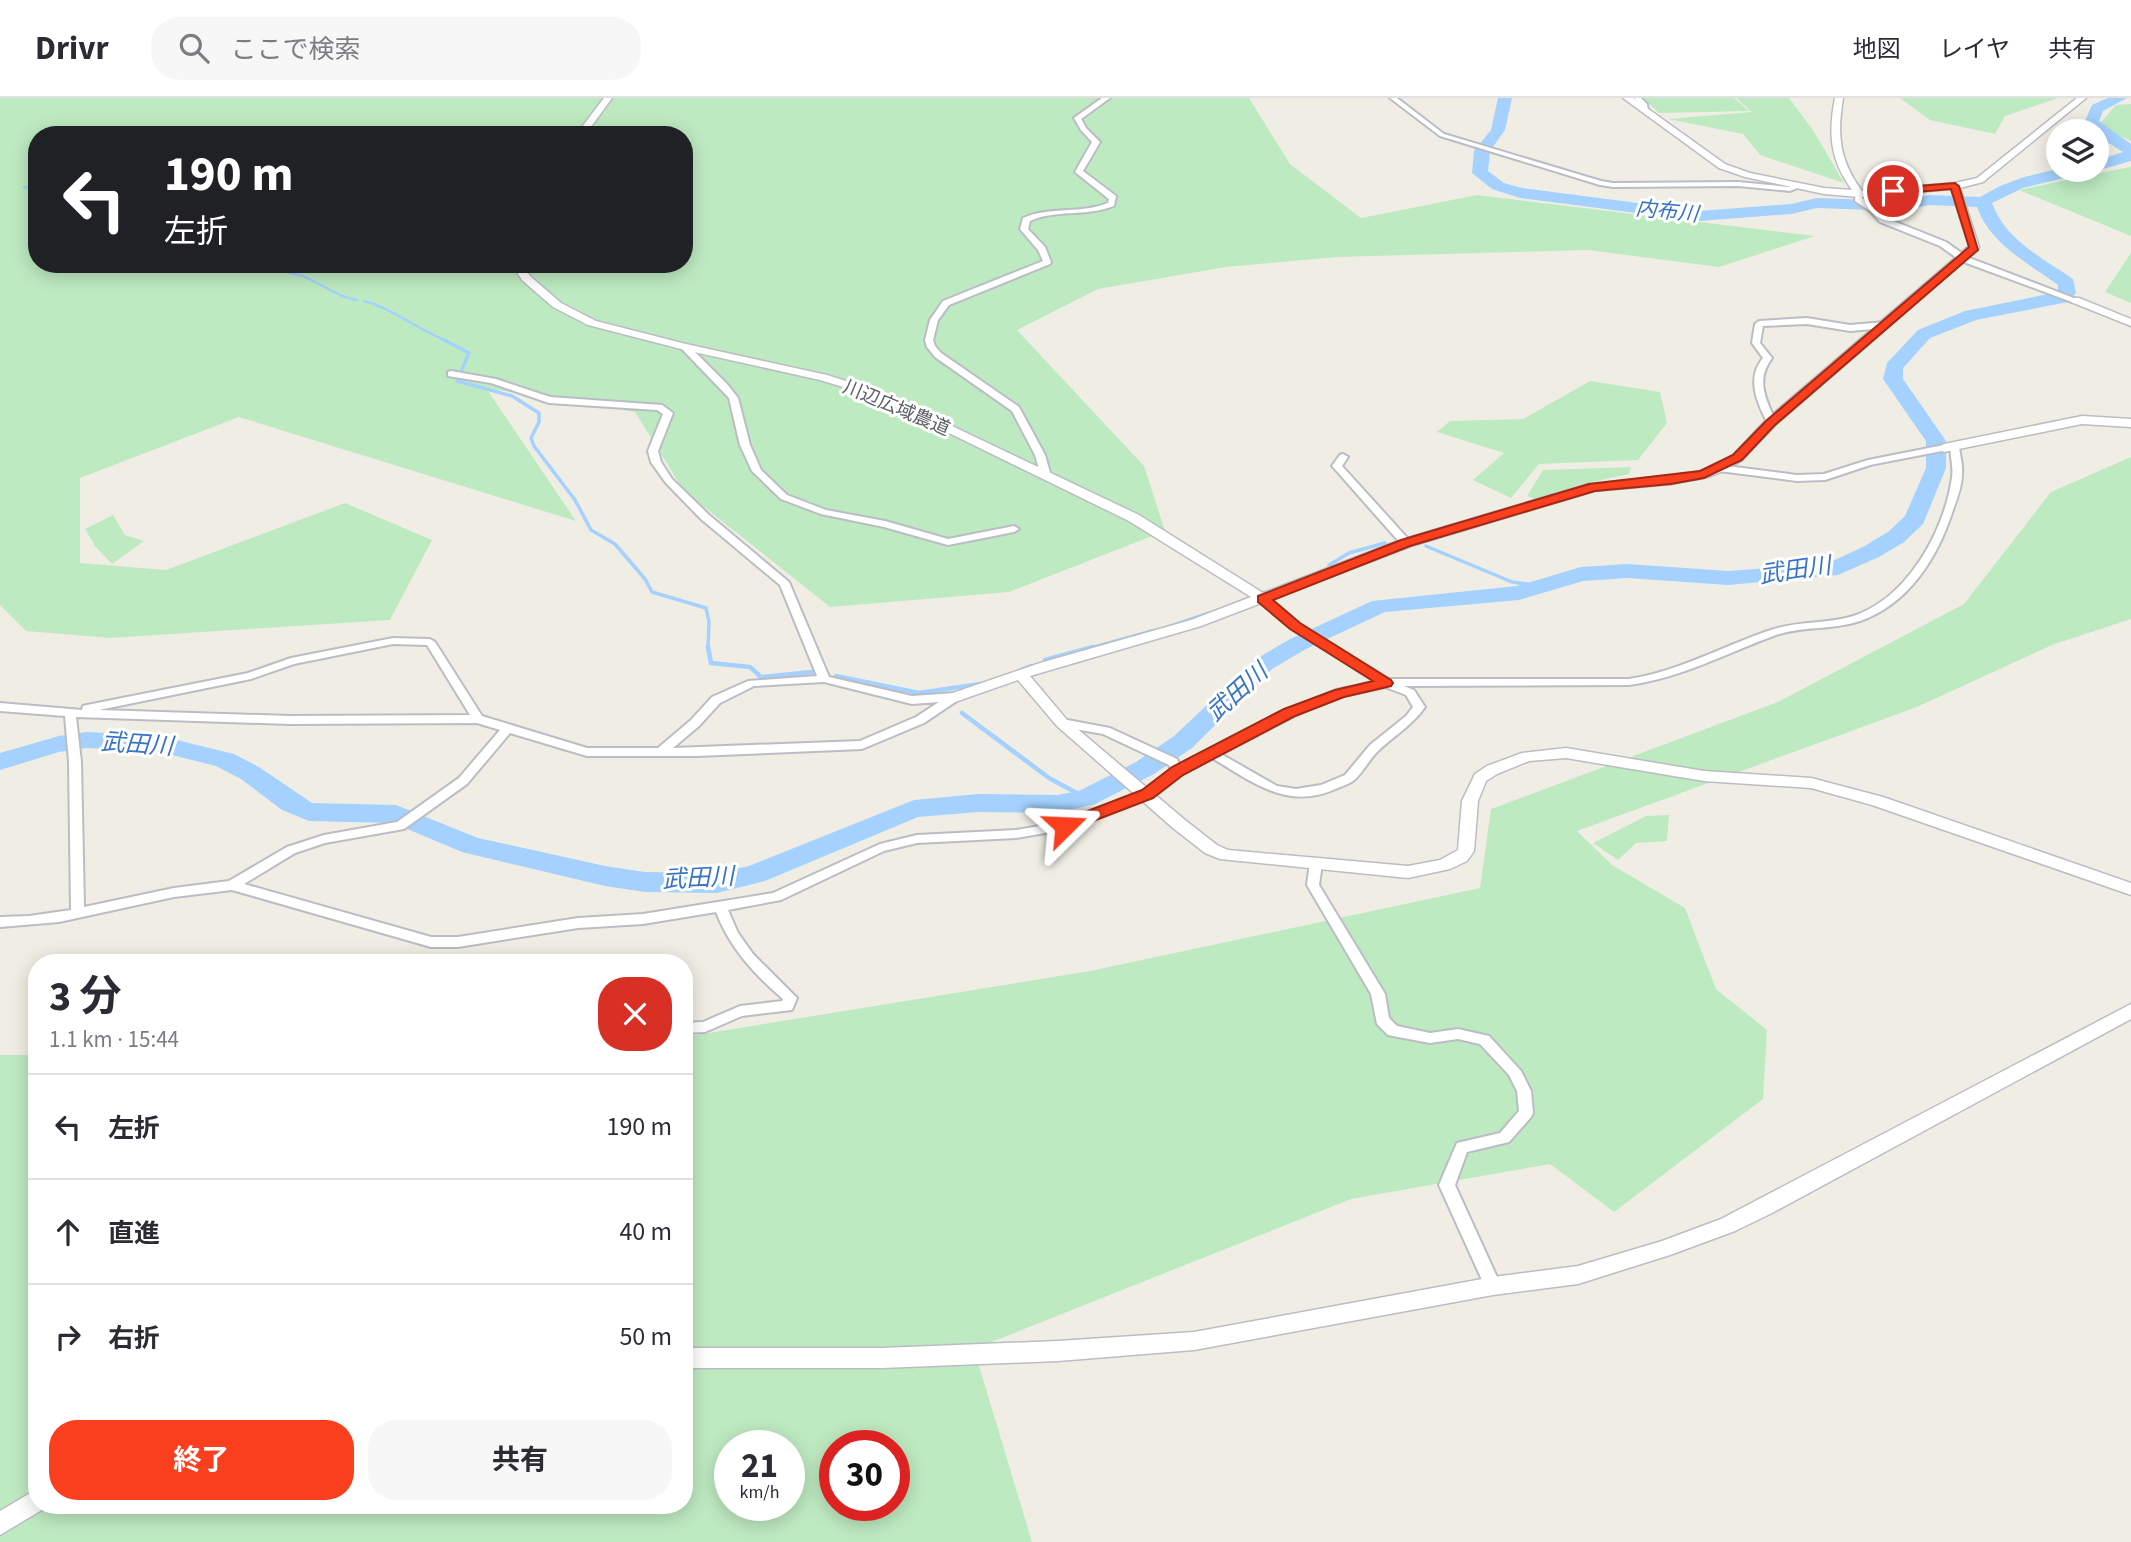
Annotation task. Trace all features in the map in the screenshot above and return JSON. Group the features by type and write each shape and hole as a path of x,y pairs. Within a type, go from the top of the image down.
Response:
{"street":[{"path":"587,126 608,98"},
{"path":"1046,476 1040,455 1016,409 938,355 929,340 934,320 946,303 1047,262 1042,249 1024,229 1026,220 1038,215 1097,209 1111,204 1113,198 1079,172 1096,142 1083,129 1077,118 1107,98"},
{"path":"1393,98 1442,135 1613,185 1798,186"},
{"path":"1627,98 1722,166 1748,175 1858,197 1955,188 1973,183 1990,174 2082,98"},
{"path":"1637,98 1646,110"},
{"path":"1839,98 1833,131 1834,150 1858,197 1883,220 1943,244 1964,258 2131,323"},
{"path":"0,707 70,713 290,720 478,719 587,752 862,745 920,720 955,698 1076,656 1196,624 1406,543 1594,487 1671,480 1704,474 1718,468 1737,458 1771,422 1974,247 1955,188"},
{"name":"川辺広域農道","path":"524,273 537,289 575,316 615,331 823,377 867,391 1133,518 1263,599"},
{"path":"1771,422 1757,381 1760,365 1768,359 1756,343 1759,324 1807,321 1850,328 1885,325"},
{"path":"685,347 733,398 745,445 757,471 784,497 824,512 885,524 948,542 1014,529"},
{"path":"451,374 514,387 548,400 660,407 668,413 653,451 656,462 669,481 705,517 785,584 801,617 824,679"},
{"path":"1718,468 1797,478 1825,477 1868,463 2081,420 2131,423"},
{"path":"0,922 78,913 205,886 232,885 431,942 458,942 578,923 643,919 776,897 880,848 917,839 1042,831 1078,822 1143,791 1175,766 1211,753 1308,705 1340,693 1386,683 1593,683 1653,680 1678,673 1773,633 1867,615 1886,605 1921,568 1937,541 1958,476 1949,447"},
{"path":"1343,457 1337,466 1406,543"},
{"path":"1211,753 1284,792 1296,793 1335,786 1349,778 1374,748 1418,711 1418,704 1409,693 1386,683 1295,626 1263,599"},
{"path":"70,713 251,676 291,661 393,641 430,642 478,719"},
{"path":"1022,676 1062,723 1178,824 1211,849 1241,858 1408,872 1427,870 1453,862 1466,851 1470,801 1480,778 1492,770 1527,756 1566,753 1704,776 1811,783 1877,801 2131,889"},
{"path":"660,752 695,723 716,700 752,683 824,679 912,700 955,698"},
{"path":"70,713 75,762 78,913"},
{"path":"1062,723 1106,731 1175,766"},
{"path":"232,885 291,849 324,839 400,826 463,780 508,728"},
{"path":"1316,863 1313,886 1378,994 1382,1020 1393,1031 1430,1038 1458,1034 1484,1040 1514,1070 1524,1091 1526,1113 1520,1121 1504,1139 1462,1147 1447,1185 1493,1286"},
{"path":"693,1028 705,1027 740,1012 787,1006 790,998 752,964 729,933 720,906"},
{"path":"693,1358 909,1357 1058,1352 1194,1341 1493,1286 1578,1275 1728,1224 1827,1175 2131,1011"},
{"path":"0,1524 28,1506"}],"green space":[{"path":"0,98 1249,98 1290,164 1361,218 1477,195 1815,236 1719,267 1588,250 1337,257 1226,267 1098,289 1017,330 1144,466 1165,531 1009,592 830,607 684,491 635,412 486,388 576,521 239,417 80,478 80,563 166,570 345,503 432,540 390,620 110,638 26,631 0,605"},
{"path":"1643,98 1734,98 1749,111 1659,113"},
{"path":"1736,98 1789,98 1813,130 1844,183 1760,155 1743,134 1668,119 1752,112"},
{"path":"1900,98 2058,98 2005,116 1995,134 1930,120"},
{"path":"2131,104 2131,141 2109,131 2109,119 2104,119 2116,105"},
{"path":"2130,167 2131,236 2019,190 2058,182 2109,182 2109,171"},
{"path":"2131,253 2131,303 2105,292"},
{"path":"1590,381 1660,392 1667,423 1638,460 1539,464 1511,498 1473,480 1504,453 1437,432 1450,421 1523,419"},
{"path":"2131,457 2131,619 2052,645 1917,707 1577,831 1612,865 1685,908 1716,989 1767,1030 1763,1099 1614,1212 1550,1164 1351,1199 974,1349 1032,1542 0,1542 0,1055 28,1055 28,1514 693,1514 693,1036 1090,971 1480,888 1491,809 1778,702 1964,604 2051,492"},
{"path":"1631,467 1629,474 1578,485 1537,500 1527,496 1543,470"},
{"path":"113,515 125,535 144,541 112,564 95,546 85,529"},
{"path":"1669,815 1667,841 1636,843 1618,860 1593,843 1646,816"}],"waterway":[{"name":"内布川","path":"1505,98 1498,130 1482,151 1480,173 1498,186 1520,193 1699,216 1791,209 1817,203 1900,206 1929,200 1983,202"},
{"name":"武田川","path":"2093,119 2097,108 2120,98"},
{"name":"武田川","path":"2109,136 2131,151 2129,157 2109,162"},
{"name":"武田川","path":"1983,202 2017,184 2046,176"},
{"path":"24,187 28,188"},
{"name":"武田川","path":"0,762 68,742 108,739 156,743 225,760 250,773 291,804 309,812 396,814 471,845 502,853 605,876 681,884 717,883 755,874 914,809 978,803 1057,804 1086,798 1145,768 1183,742 1264,664 1298,644 1380,606 1519,593 1581,574 1628,571 1728,578 1830,570 1871,552 1896,537 1915,519 1936,468 1936,441 1893,379 1894,367 1924,334 1971,315 2062,298 2067,293 2067,283 2006,238 1988,215 1983,202"},
{"path":"290,273 357,300"},
{"path":"364,301 447,341"},
{"path":"442,339 469,353 457,381 512,396 539,413 539,422 531,438 534,446 575,500 591,530 615,544 645,579 652,592 706,608 709,622 708,647"},
{"path":"1329,565 1349,553 1385,543"},
{"path":"1426,546 1512,582 1542,586"},
{"path":"1168,627 1209,613"},
{"path":"1087,649 1152,631"},
{"path":"708,647 711,663 750,667 761,677 812,672"},
{"path":"1045,660 1093,647"},
{"path":"1021,670 1031,666"},
{"path":"836,676 919,693 980,684"},
{"path":"962,713 1049,778 1086,798"}],"route":[{"path":"1065,826 1147,794 1178,771 1290,713 1340,693 1386,683 1295,626 1263,599 1406,543 1594,487 1704,474 1737,458 1771,422 1922,295 1974,247 1955,186 1893,191"}]}
